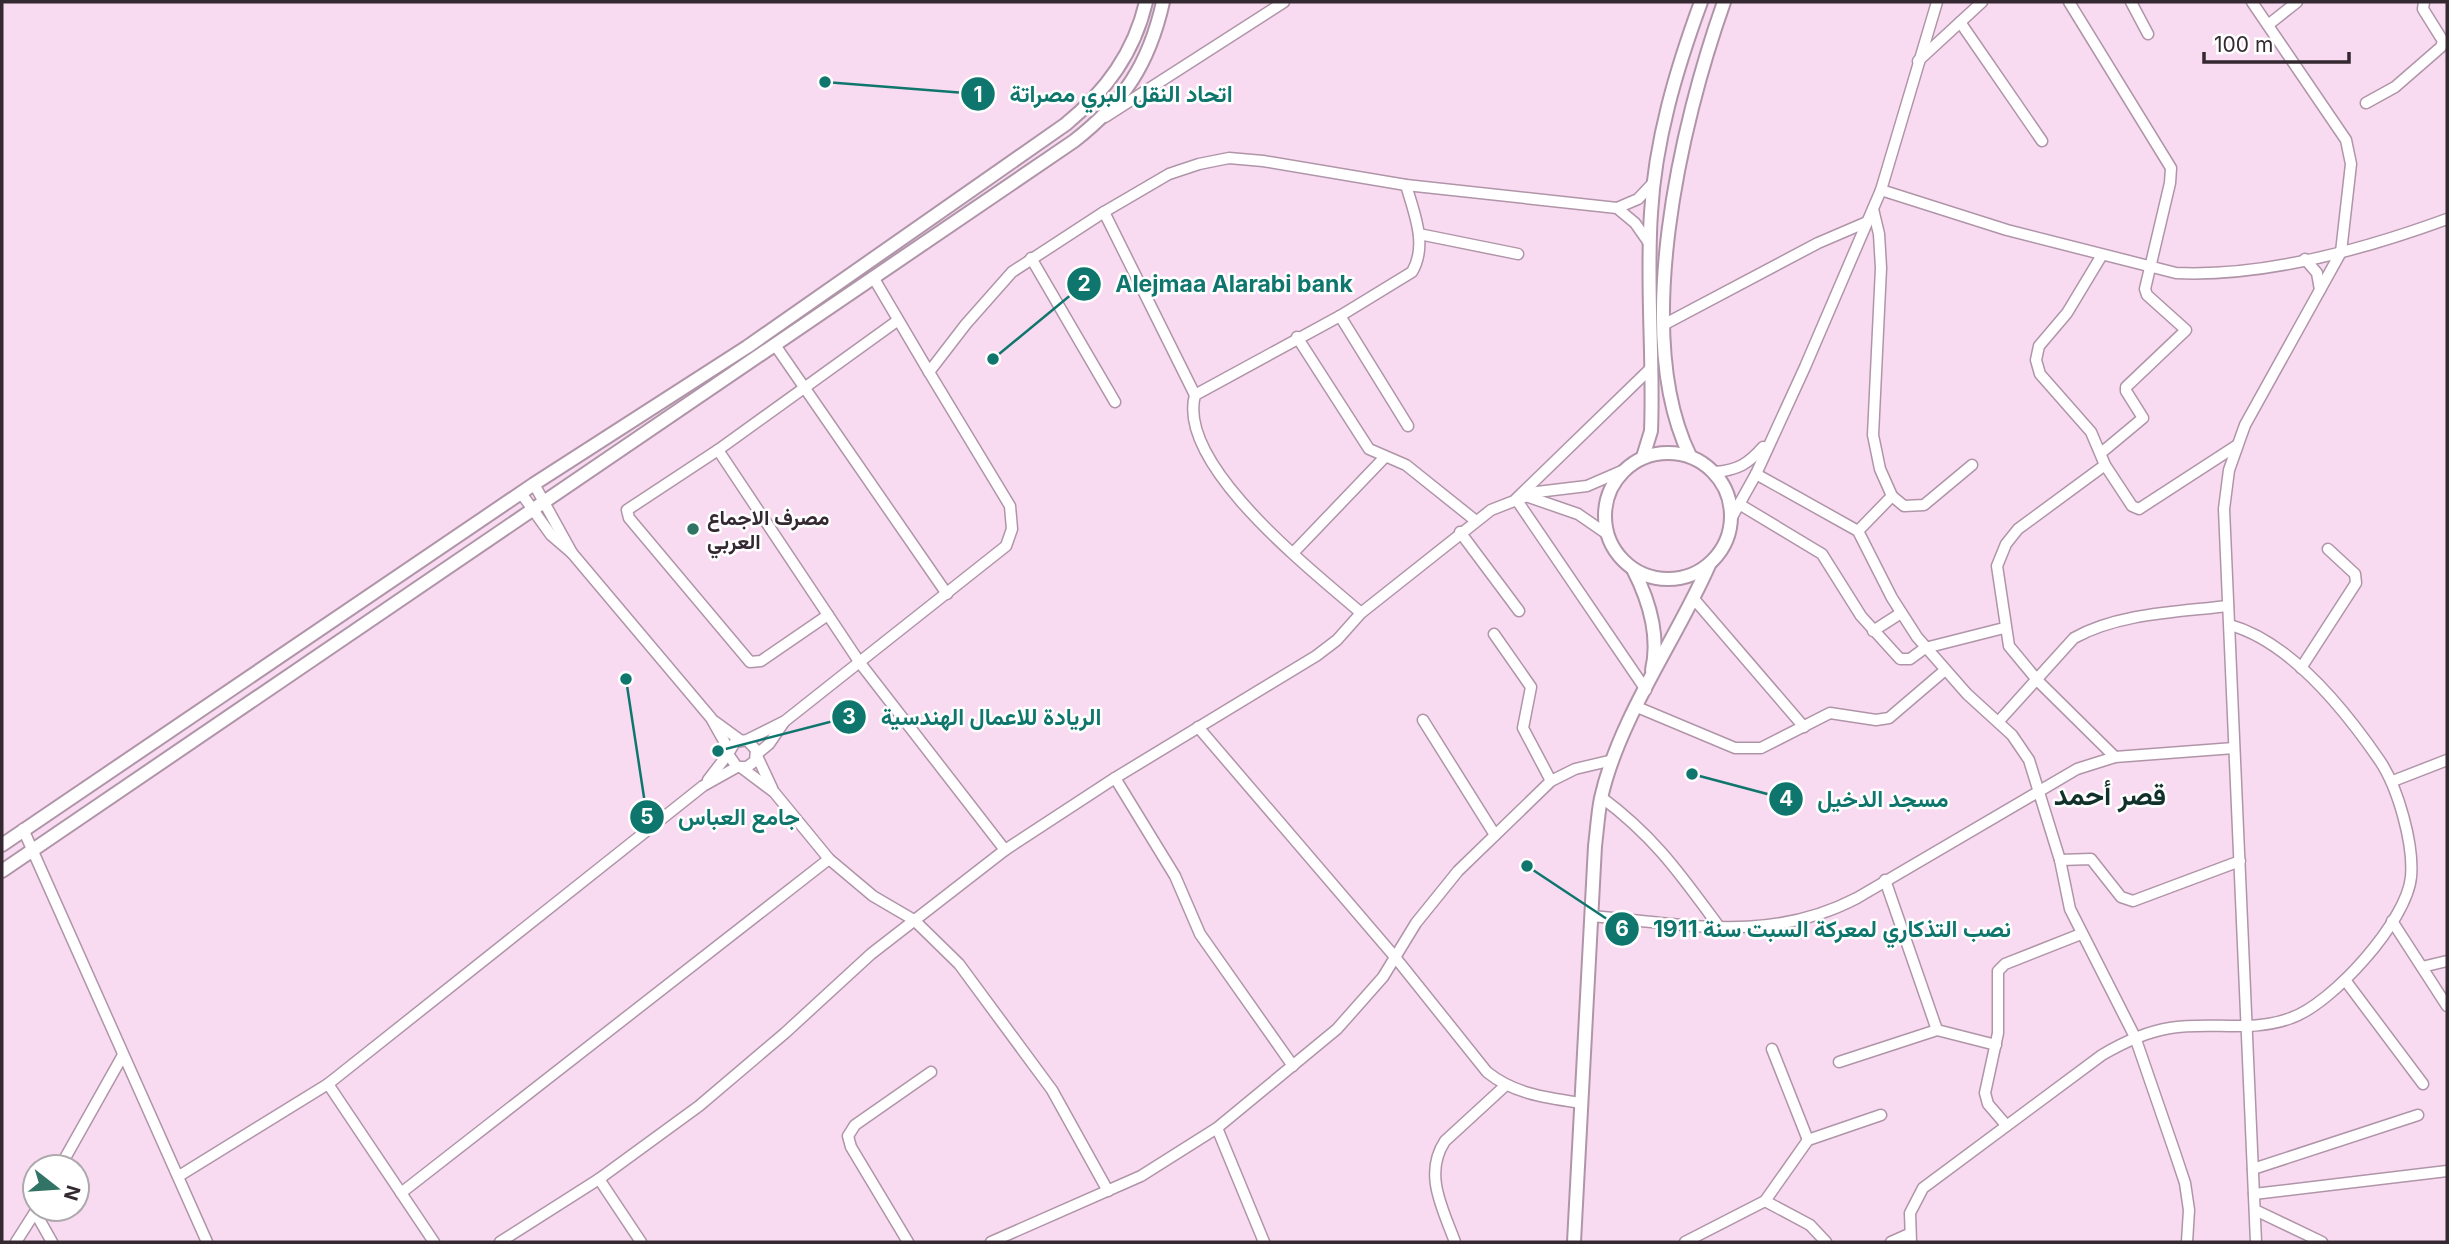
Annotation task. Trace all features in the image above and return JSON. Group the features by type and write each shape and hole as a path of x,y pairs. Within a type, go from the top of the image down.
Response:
{"main road":[{"path":"2,845 534,484 747,347 1066,124 1091,103 1116,73 1130,51 1142,21 1145,2"},
{"path":"2,871 1074,141 1104,118 1127,90 1155,37 1166,2"},
{"path":"1643,457 1651,431 1650,243 1654,181 1664,123 1683,52 1701,2"},
{"path":"1690,456 1678,430 1672,406 1665,324 1669,227 1681,153 1702,64 1724,2"},
{"path":"1574,1242 1591,915 1601,797 1613,760 1637,707 1709,565 1726,543 1732,517 1730,501 1715,472 1690,456 1667,453 1643,457 1624,470 1613,484 1607,500 1607,534 1617,554 1633,569 1663,580 1695,574 1709,565"},
{"path":"1633,569 1651,612 1654,631 1654,661 1648,686"},
{"path":"263,667 275,683"}],"street":[{"path":"1104,118 1284,2"},
{"path":"1732,517 1756,474 1770,438 1805,367 1881,190 1937,2"},
{"path":"1918,62 1982,2"},
{"path":"2069,2 2171,168 2170,183 2145,289 2147,295 2186,333 2126,387 2143,418 2101,453"},
{"path":"2131,2 2148,34"},
{"path":"2252,2 2350,149 2341,252 2236,446 2229,470 2224,509 2256,1242"},
{"path":"2267,25 2297,2"},
{"path":"2365,103 2395,87 2441,47 2444,41 2423,9 2424,2"},
{"path":"1960,22 2042,141"},
{"path":"929,372 990,295 1031,258 1169,174 1229,158 1263,161 1406,185 1617,208 1638,199 1654,181"},
{"path":"1195,394 1340,316 1412,272 1418,261 1419,234 1406,185"},
{"path":"1881,190 2102,256 2149,268 2204,274 2341,252 2447,219"},
{"path":"1617,208 1635,223 1650,243"},
{"path":"1873,209 1879,234 1881,268 1873,435 1881,469 1892,496 1904,506 1924,505 1972,465"},
{"path":"1104,212 1195,394 1191,414 1217,472 1293,553 1361,613"},
{"path":"1665,324 1818,243 1867,222"},
{"path":"1419,234 1518,254"},
{"path":"2102,256 2067,313 2039,346 2036,359 2040,373 2081,418 2105,465 2132,506 2139,509 2236,446"},
{"path":"1031,258 1115,402"},
{"path":"2305,259 2316,273 2320,291"},
{"path":"703,786 728,752 744,740 785,721 1006,546 1012,513 873,277"},
{"path":"1340,316 1408,426"},
{"path":"828,615 761,661 750,662 629,519 627,510 718,450 897,321"},
{"path":"1297,337 1369,449 1384,458 1406,465 1476,521"},
{"path":"775,345 947,594"},
{"path":"500,1242 599,1178 699,1106 785,1033 871,954 1005,850 1198,726 1316,656 1361,613 1460,532 1521,497 1650,369"},
{"path":"1715,472 1736,470 1749,463 1770,438"},
{"path":"718,450 860,663 1005,850"},
{"path":"1293,553 1384,458"},
{"path":"2105,465 2018,529 2006,544 1997,566 2004,628 2009,646 2038,681 2115,757"},
{"path":"1521,497 1587,486 1624,470"},
{"path":"1756,474 1858,531 1901,613 1925,648 1944,671 1998,721 2029,760 2060,860 2070,909 2135,1037 2185,1183 2189,1210 2187,1242"},
{"path":"534,484 572,553 711,718 728,752 739,767 774,792"},
{"path":"521,493 555,540 572,553"},
{"path":"1858,531 1892,496"},
{"path":"1521,497 1578,514 1607,534"},
{"path":"1521,497 1648,686"},
{"path":"1739,504 1822,554 1873,631 1900,659 1910,659 1925,648 2004,628"},
{"path":"1460,532 1519,611"},
{"path":"2301,668 2356,583 2355,574 2328,549"},
{"path":"1694,599 1804,727"},
{"path":"1998,721 2038,681 2074,638 2090,630 2148,616 2228,606"},
{"path":"1873,631 1901,613"},
{"path":"1891,1242 1910,1238 1910,1213 1923,1188 2102,1055 2135,1037 2172,1027 2247,1026 2291,1018 2308,1010 2345,980 2392,921 2406,895 2411,878 2411,858 2393,781 2351,723 2301,668 2261,636 2230,625"},
{"path":"1494,634 1531,687 1523,728 1551,781"},
{"path":"1637,707 1735,748 1750,750 1761,748 1830,713 1876,720 1889,718 1944,671"},
{"path":"711,718 754,746 774,792 829,859 873,896 914,920 958,964 1037,1070 1108,1191"},
{"path":"1423,720 1495,835"},
{"path":"179,1176 328,1084 703,786 739,767 751,765 785,721"},
{"path":"1198,726 1395,957 1479,1064 1506,1085 1537,1096 1581,1103"},
{"path":"1591,915 1720,928 1758,927 1806,920 1839,907 2077,769 2115,757 2234,748"},
{"path":"991,1242 1141,1176 1217,1128 1337,1029 1384,977 1432,901 1458,871 1551,781 1575,769 1613,760"},
{"path":"2393,781 2447,760"},
{"path":"1115,778 1175,876 1200,934 1293,1066"},
{"path":"1601,797 1637,824 1661,850 1720,928"},
{"path":"23,829 206,1242"},
{"path":"401,1193 829,859"},
{"path":"2060,860 2091,859 2121,897 2133,901 2240,861"},
{"path":"1885,880 1937,1030"},
{"path":"2392,921 2447,1006"},
{"path":"2006,1125 1988,1104 1984,1093 1996,1045 1997,976 2001,966 2081,934"},
{"path":"2422,967 2447,961"},
{"path":"2345,980 2423,1084"},
{"path":"1839,1062 1937,1030 1996,1045"},
{"path":"1772,1049 1808,1140"},
{"path":"68,1153 123,1055"},
{"path":"908,1242 850,1147 848,1136 855,1125 931,1072"},
{"path":"328,1084 434,1242"},
{"path":"1455,1242 1435,1185 1438,1152 1445,1141 1506,1085"},
{"path":"1691,1241 1765,1201 1808,1140 1881,1115"},
{"path":"2253,1169 2418,1115"},
{"path":"1217,1128 1264,1242"},
{"path":"2254,1194 2447,1171"},
{"path":"599,1178 641,1242"},
{"path":"1765,1201 1810,1224 1826,1242"},
{"path":"2255,1210 2322,1242"},
{"path":"16,1242 28,1223"},
{"path":"42,1223 52,1242"}],"place":[{"name":"اتحاد النقل البري مصراتة","path":"825,82"},
{"name":"Alejmaa Alarabi bank","path":"993,359"},
{"name":"مصرف الاجماع العربي","path":"693,529"},
{"name":"جامع العباس","path":"626,679"},
{"name":"الريادة للاعمال الهندسية","path":"718,751"},
{"name":"مسجد الدخيل","path":"1692,774"},
{"name":"نصب التذكاري لمعركة السبت سنة 1911","path":"1527,866"}],"district":[{"name":"قصر أحمد","path":"2110,795"}]}
